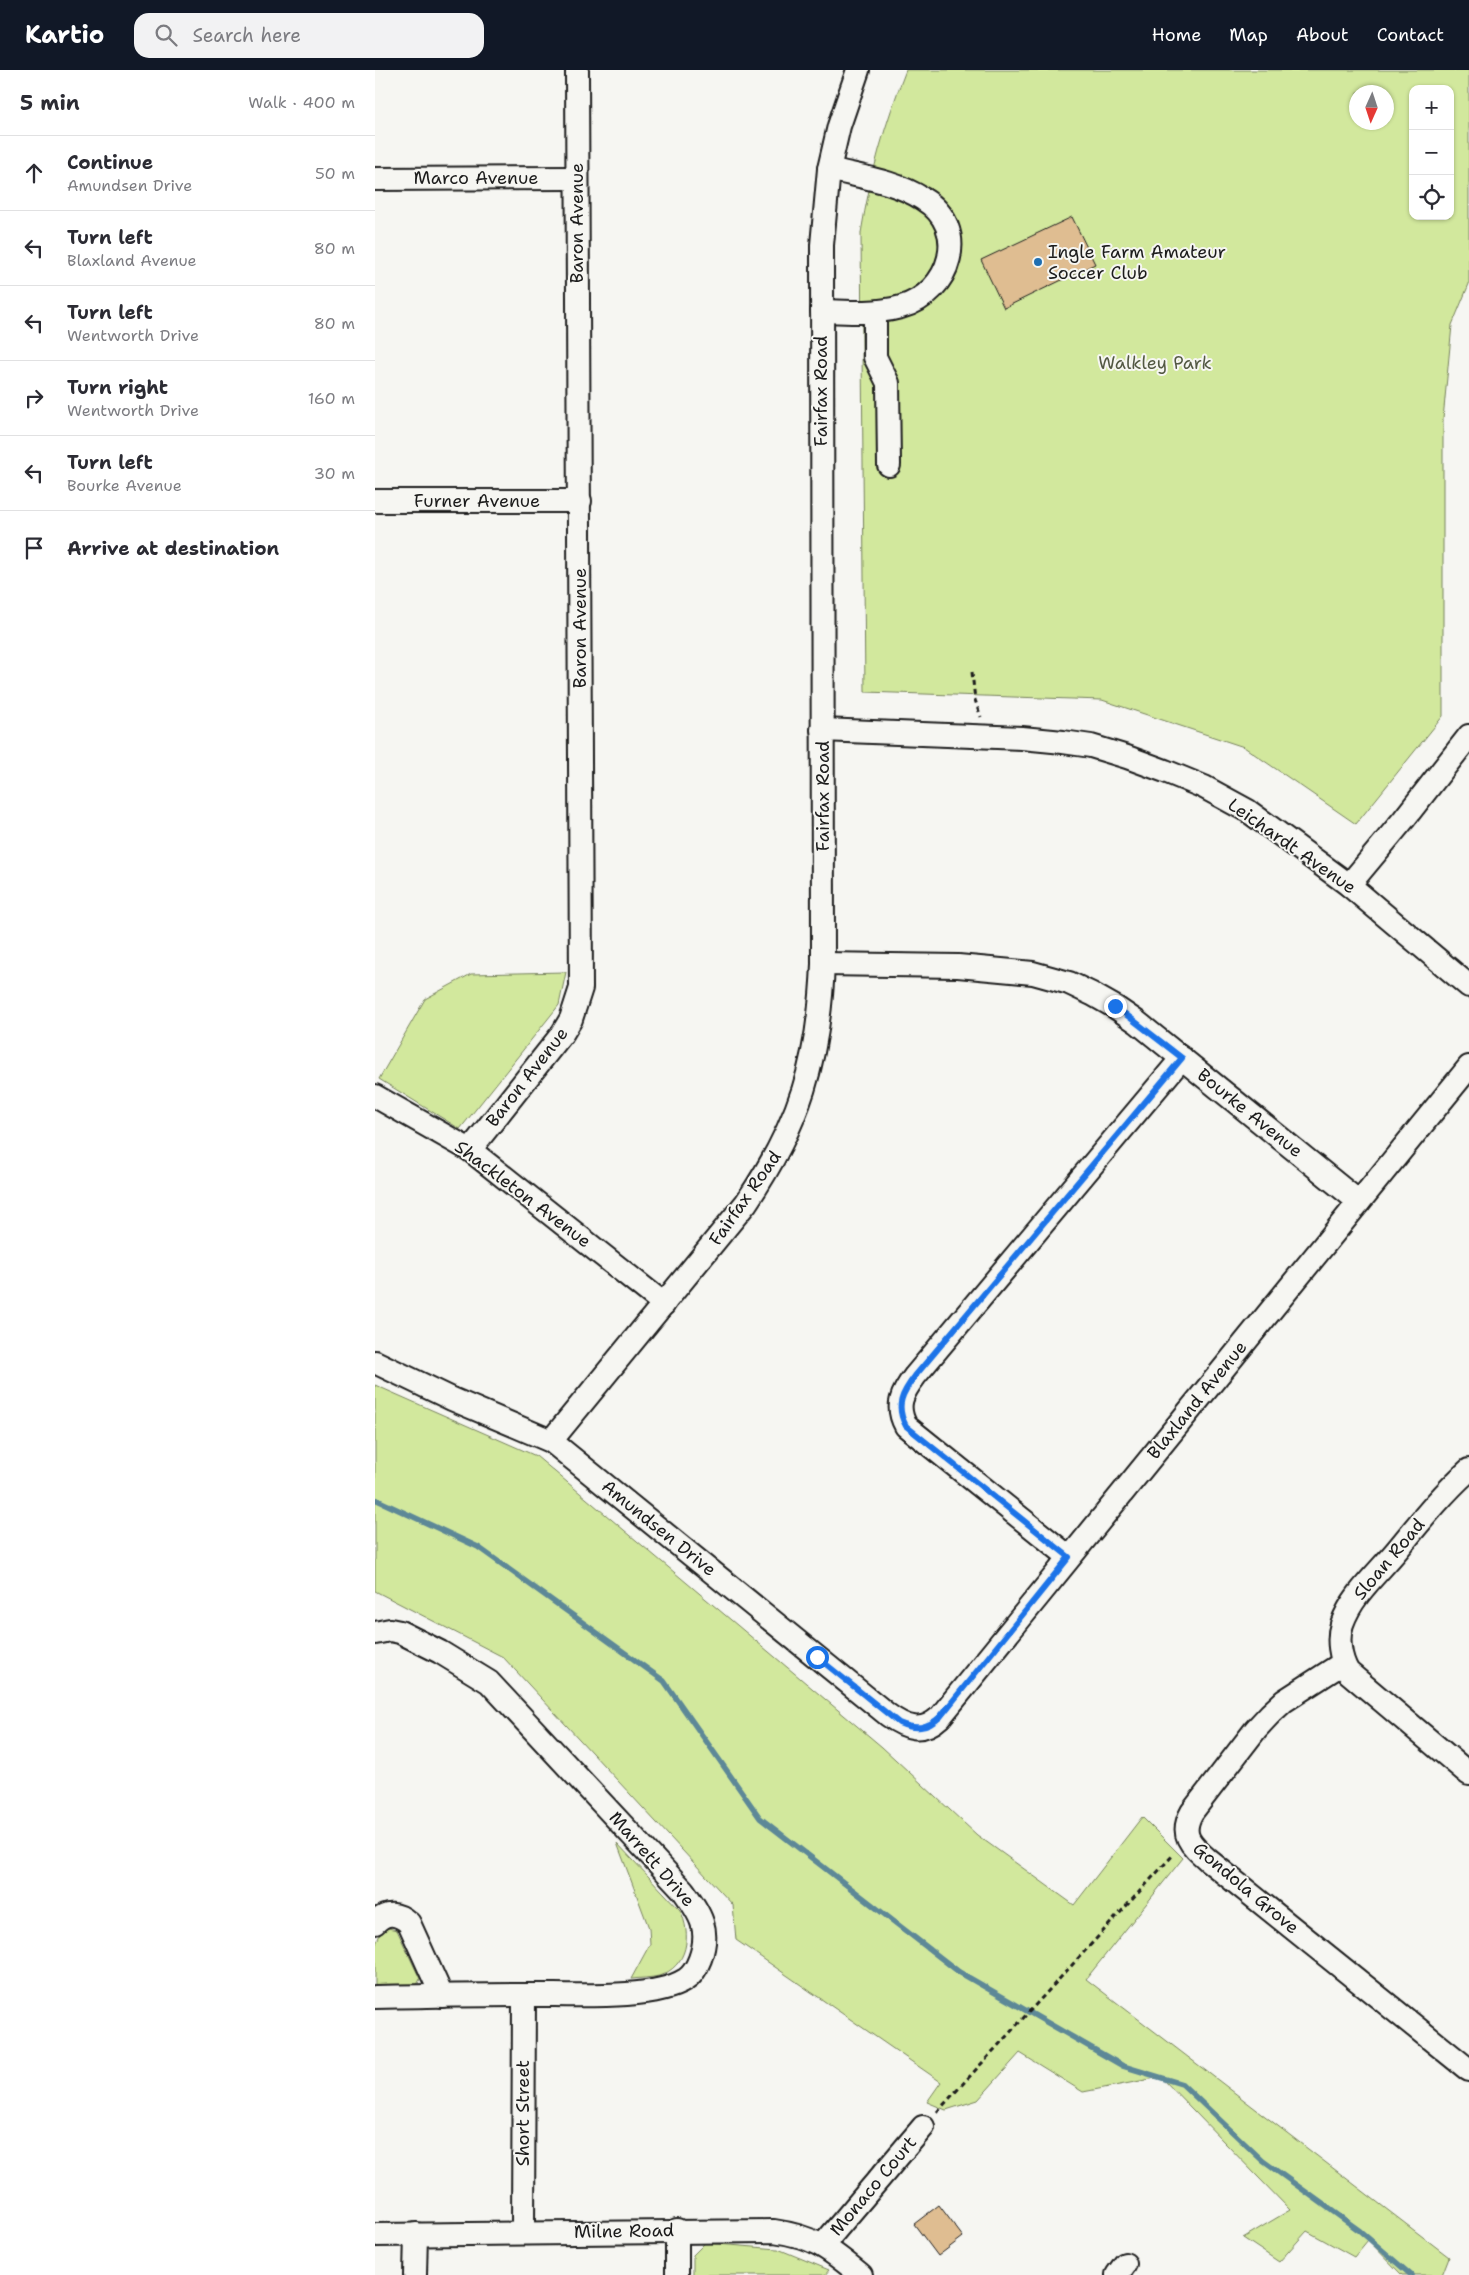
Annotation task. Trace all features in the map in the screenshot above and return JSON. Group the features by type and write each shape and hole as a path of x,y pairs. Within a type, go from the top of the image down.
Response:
{"street":[{"name":"Baron Avenue","path":"469,1150 562,1034 571,1019 581,988 577,70"},
{"name":"Fairfax Road","path":"551,1441 746,1203 768,1170 788,1133 806,1087 812,1064 821,1008 823,964 821,311 823,214 829,169 839,126 858,70"},
{"path":"821,311 875,312 902,307 918,300 942,276 948,263 951,249 951,235 945,220 938,210 924,199 897,185 829,169"},
{"name":"Marco Avenue","path":"375,178 577,178"},
{"path":"875,312 875,357 888,383 889,465"},
{"name":"Furner Avenue","path":"375,501 580,501"},
{"name":"Leichardt Avenue","path":"823,730 1023,738 1091,746 1127,756 1165,771 1204,787 1248,811 1349,886 1469,986"},
{"path":"1349,886 1405,819 1469,736"},
{"name":"Bourke Avenue","path":"823,964 987,968 1033,973 1069,983 1115,1006 1359,1202"},
{"path":"1069,1557 906,1426 901,1417 900,1399 903,1391 915,1376 1182,1058"},
{"name":"Blaxland Avenue","path":"921,1728 933,1724 940,1717 1469,1067"},
{"name":"Shackleton Avenue","path":"375,1096 469,1150 664,1304"},
{"name":"Amundsen Drive","path":"375,1362 444,1395 551,1441 888,1714 906,1726 921,1728"},
{"name":"Sloan Road","path":"1343,1663 1340,1636 1341,1626 1352,1604 1439,1499 1469,1470"},
{"name":"Marrett Drive","path":"375,1633 390,1630 400,1632 447,1656 489,1682 683,1890 702,1920 705,1940 697,1968 687,1980 671,1987 641,1993 375,1997"},
{"path":"1343,1663 1348,1672 1469,1774"},
{"name":"Gondola Grove","path":"1343,1663 1284,1701 1256,1729 1192,1812 1186,1823 1188,1838 1208,1860 1469,2070"},
{"path":"375,1923 387,1915 394,1914 402,1916 409,1923 442,1996"},
{"name":"Short Street","path":"523,1995 523,2232"},
{"name":"Monaco Court","path":"823,2245 923,2127"},
{"path":"677,2230 677,2275"},
{"name":"Milne Road","path":"375,2235 677,2230 775,2231 798,2234 823,2245 861,2275"},
{"path":"415,2275 416,2234"}],"path":[{"path":"972,672 975,700 988,736"},
{"path":"923,2127 1188,1838"}],"green space":[{"name":"Walkley Park","path":"906,70 1469,70 1469,284 1452,325 1443,419 1443,716 1356,824 1244,747 1102,700 865,692 861,233 874,170 885,130"},
{"path":"566,972 559,1005 460,1129 379,1079 425,999 471,974"},
{"path":"375,1385 536,1456 882,1747 977,1835 1074,1905 1142,1817 1183,1858 1086,1979 1449,2257 1442,2275 1402,2275 1368,2240 1354,2257 1307,2231 1279,2262 1243,2238 1290,2210 1161,2077 1083,2092 1020,2053 978,2100 946,2110 927,2102 941,2082 736,1940 733,1905 503,1657 375,1591"},
{"path":"617,1843 680,1910 684,1920 686,1939 682,1957 669,1971 659,1976 631,1979 650,1944 649,1928"},
{"path":"388,1928 397,1930 420,1979 416,1987 375,1988 375,1946 381,1932"},
{"path":"705,2243 778,2249 829,2270 825,2275 693,2275 693,2255"}],"building":[{"name":"Ingle Farm Amateur Soccer Club","path":"1072,217 1095,264 1004,308 981,260"},
{"path":"939,2205 963,2237 938,2256 914,2224"}],"waterway":[{"path":"375,1499 478,1547 664,1681 760,1818 959,1972 1123,2066 1182,2084 1263,2161 1360,2231 1411,2275"}],"place":[{"name":"Ingle Farm Amateur Soccer Club","path":"1038,262"}],"route":[{"path":"817,1657 899,1723 914,1728 929,1726 940,1717 1069,1557 906,1426 901,1417 900,1399 903,1391 915,1376 1182,1058 1115,1006"}]}
